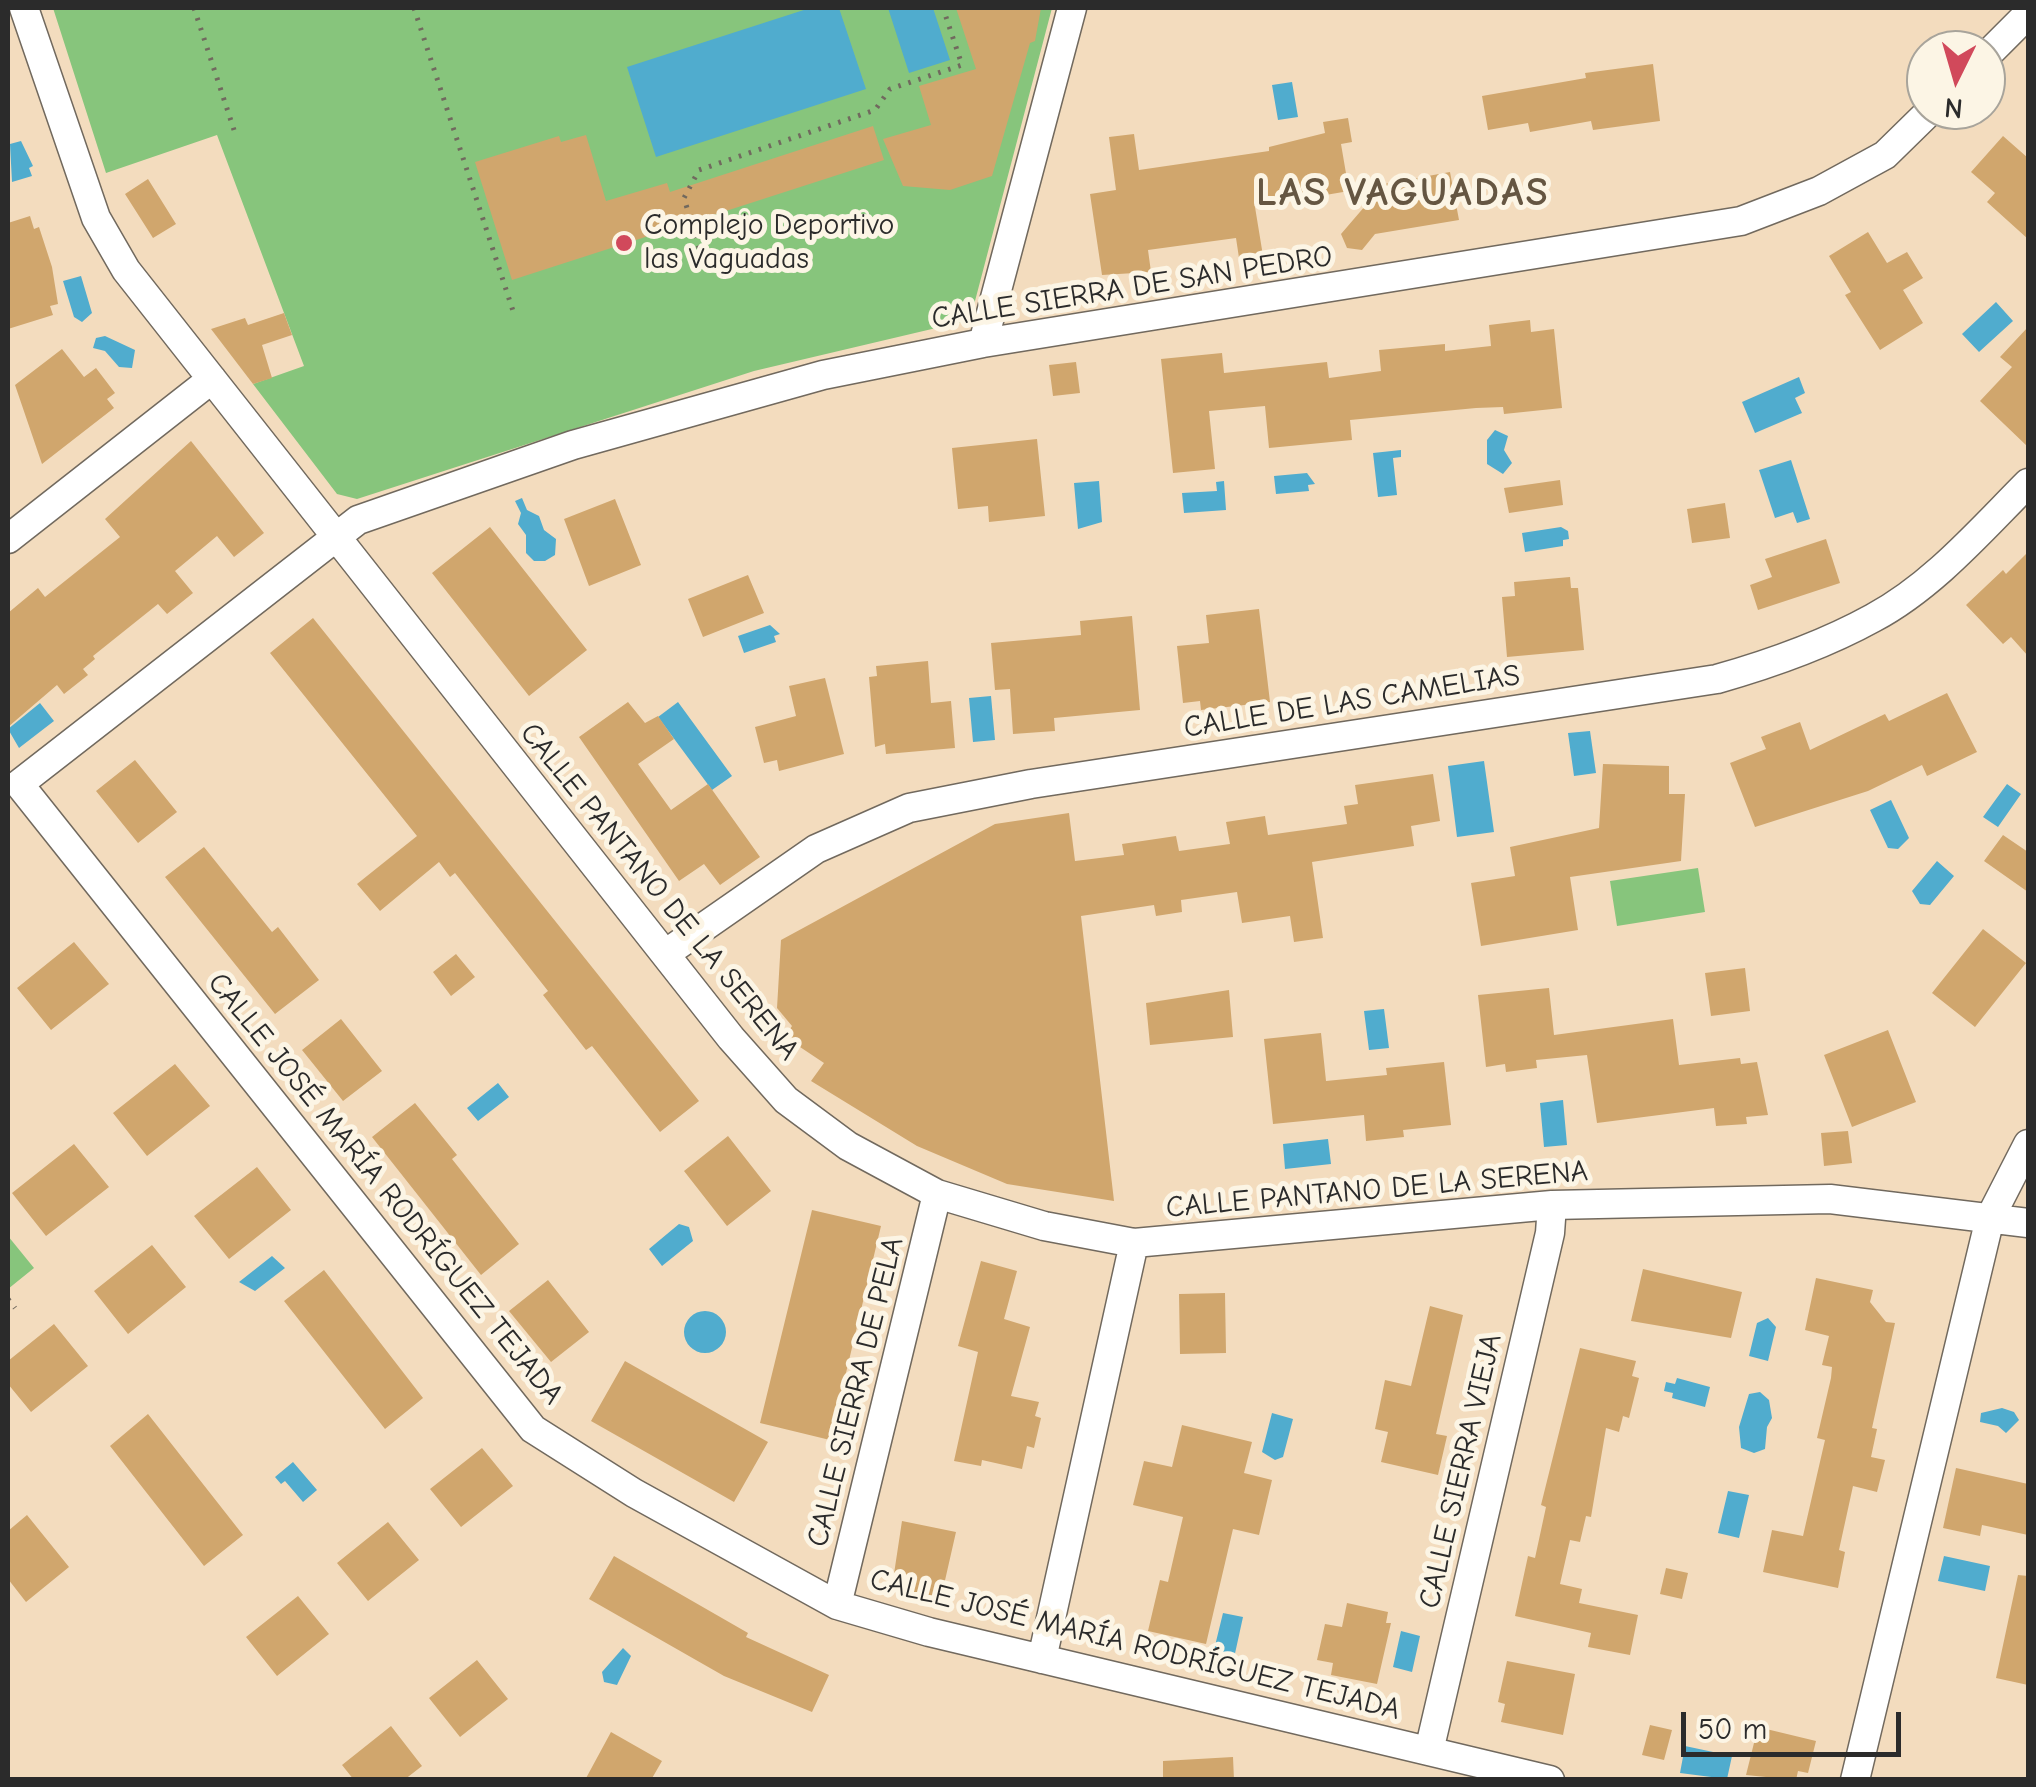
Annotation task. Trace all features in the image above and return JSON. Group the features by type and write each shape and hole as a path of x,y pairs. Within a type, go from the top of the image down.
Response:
{"street":[{"name":"CALLE PANTANO DE LA SERENA","path":"24,8 96,218 126,270 665,954 786,1100 848,1146 938,1194 1044,1226 1134,1243 1552,1205 1830,1198 2028,1223"},
{"path":"983,342 1072,8"},
{"path":"2006,36 2028,14"},
{"name":"CALLE SIERRA DE SAN PEDRO","path":"334,536 358,520 572,445 823,375 983,342 1742,221 1819,191 1885,155 1911,130"},
{"path":"8,540 212,378"},
{"name":"CALLE DE LAS CAMELIAS","path":"665,954 816,849 909,808 1031,784 1717,679 1777,662 1875,618 1927,580 2028,483"},
{"name":"CALLE JOSÉ MARÍA RODRÍGUEZ TEJADA","path":"334,536 19,784 533,1429 634,1494 837,1605 1550,1780"},
{"path":"1855,1780 1990,1218 2028,1144"},
{"name":"CALLE SIERRA DE PELA","path":"837,1605 938,1194"},
{"name":"CALLE SIERRA VIEJA","path":"1428,1751 1550,1234 1552,1205"},
{"path":"1042,1658 1134,1243"}],"path":[{"path":"194,8 234,130"},
{"path":"414,8 515,317"},
{"path":"702,258 684,198 699,170 875,110 890,89 962,65 943,8"},
{"path":"8,1300 15,1308"}],"green space":[{"name":"Complejo Deportivo las Vaguadas","path":"53,8 1052,8 970,320 754,371 357,499 337,494 253,384 304,366 217,135 106,173"},
{"path":"1698,868 1705,912 1617,926 1610,881"},
{"path":"8,1236 34,1268 8,1289"}],"water":[{"path":"810,8 839,8 866,89 656,157 627,67"},
{"path":"888,8 933,8 950,60 909,73"},
{"path":"1292,82 1298,117 1278,120 1272,85"},
{"path":"21,141 33,166 29,168 32,176 12,182 10,144"},
{"path":"81,276 92,313 82,322 74,317 63,281"},
{"path":"1996,302 2013,321 1979,352 1962,334"},
{"path":"105,336 135,350 132,368 119,367 105,351 93,348 96,338"},
{"path":"1799,377 1805,393 1795,398 1802,413 1755,433 1742,402"},
{"path":"1495,430 1508,436 1504,450 1512,463 1503,474 1487,464 1487,440"},
{"path":"1401,450 1401,457 1393,458 1397,495 1378,497 1373,453"},
{"path":"1791,460 1810,519 1797,523 1793,512 1775,518 1759,470"},
{"path":"1307,473 1315,484 1308,485 1309,491 1276,494 1274,476"},
{"path":"1099,481 1102,522 1078,529 1074,483"},
{"path":"1224,481 1226,510 1184,513 1182,493 1217,491 1216,482"},
{"path":"522,498 527,510 539,516 544,530 556,539 555,555 545,561 534,561 526,553 526,535 518,524 521,513 515,501"},
{"path":"1561,527 1568,531 1569,539 1563,540 1563,546 1525,552 1522,533"},
{"path":"770,625 780,634 774,636 776,642 744,653 738,636"},
{"path":"991,696 995,740 973,742 969,698"},
{"path":"678,702 732,776 712,790 658,717"},
{"path":"40,703 54,721 19,748 8,729"},
{"path":"1590,731 1596,773 1574,776 1568,733"},
{"path":"1484,761 1494,832 1457,837 1448,766"},
{"path":"2007,784 2021,794 1998,827 1983,817"},
{"path":"1891,800 1909,838 1898,849 1888,848 1870,810"},
{"path":"1937,861 1954,876 1930,905 1920,904 1912,891"},
{"path":"1384,1009 1389,1048 1369,1050 1364,1011"},
{"path":"498,1083 509,1097 478,1121 467,1108"},
{"path":"1563,1100 1567,1145 1544,1147 1540,1103"},
{"path":"1328,1139 1331,1164 1285,1169 1283,1144"},
{"path":"679,1224 689,1227 693,1241 662,1266 649,1249"},
{"path":"272,1256 285,1268 255,1291 239,1282"},
{"path":"705,1311 720,1317 726,1332 720,1347 705,1353 690,1347 684,1332 690,1317"},
{"path":"1768,1318 1776,1327 1768,1361 1749,1356 1757,1323"},
{"path":"1677,1378 1710,1387 1705,1407 1672,1398 1673,1393 1664,1391 1666,1382 1675,1384"},
{"path":"1760,1392 1769,1400 1772,1418 1765,1449 1754,1453 1741,1448 1739,1427 1749,1394"},
{"path":"2002,1408 2014,1412 2019,1420 2006,1433 1998,1426 1980,1422 1981,1413"},
{"path":"1272,1413 1293,1419 1283,1457 1275,1460 1262,1452"},
{"path":"293,1462 317,1490 303,1502 285,1481 281,1484 275,1477"},
{"path":"1728,1491 1749,1495 1739,1538 1718,1533"},
{"path":"1944,1556 1990,1566 1985,1591 1938,1581"},
{"path":"1223,1613 1243,1617 1234,1658 1228,1657 1226,1664 1213,1654"},
{"path":"1401,1631 1420,1636 1412,1672 1393,1667"},
{"path":"623,1648 631,1656 617,1685 604,1682 602,1672"},
{"path":"1685,1746 1732,1756 1727,1779 1680,1773"}],"building":[{"path":"956,8 1041,8 1035,41 1030,43 992,176 950,190 903,186 883,139 931,125 919,86 976,69"},
{"path":"1653,64 1660,121 1593,130 1591,121 1530,132 1528,123 1488,130 1482,96 1586,78 1585,73"},
{"path":"1348,118 1352,142 1341,144 1349,191 1255,207 1265,268 1241,271 1236,238 1148,250 1151,272 1102,275 1090,194 1116,190 1109,137 1134,134 1139,170 1269,151 1269,147 1325,133 1323,122"},
{"path":"873,126 884,160 512,280 475,162 559,136 561,142 586,135 606,201 667,183 670,192"},
{"path":"2003,136 2028,158 2028,239 1987,202 1995,193 1971,172"},
{"path":"1450,172 1459,220 1375,234 1362,250 1347,248 1341,234 1384,184"},
{"path":"148,179 176,224 153,238 125,194"},
{"path":"30,216 34,229 39,227 52,267 58,304 50,306 53,315 8,329 8,223"},
{"path":"1868,232 1887,263 1907,252 1923,278 1903,290 1923,323 1880,350 1845,295 1851,292 1829,256"},
{"path":"284,313 292,335 262,345 272,378 253,384 211,329 245,318 248,325"},
{"path":"1530,320 1531,332 1554,329 1562,408 1504,414 1503,407 1476,408 1350,420 1352,440 1269,448 1265,406 1209,411 1215,469 1173,473 1161,359 1222,353 1224,373 1327,362 1329,378 1381,371 1379,350 1445,344 1445,351 1491,346 1489,325"},
{"path":"2028,327 2028,447 1980,401 2012,367 2000,357"},
{"path":"62,349 84,377 96,368 115,393 107,399 114,408 42,464 15,385"},
{"path":"1076,362 1080,393 1053,396 1049,365"},
{"path":"1037,439 1045,516 989,522 988,506 958,509 952,448"},
{"path":"191,441 264,533 234,557 217,536 175,571 193,593 167,614 158,604 93,656 95,659 83,669 88,675 64,694 57,685 8,727 8,613 38,588 45,597 120,537 105,519"},
{"path":"1560,480 1563,505 1509,513 1504,488"},
{"path":"615,499 641,565 589,586 564,519"},
{"path":"1725,503 1730,538 1692,543 1687,509"},
{"path":"490,527 587,650 529,696 432,573"},
{"path":"1826,539 1840,583 1758,610 1750,585 1772,577 1765,559"},
{"path":"2028,552 2028,656 2011,637 2003,644 1966,605"},
{"path":"748,575 764,613 703,637 688,599"},
{"path":"1570,577 1571,588 1578,588 1584,650 1507,657 1502,597 1515,596 1514,582"},
{"path":"1259,609 1270,702 1201,710 1200,701 1183,703 1177,646 1209,643 1206,615"},
{"path":"1132,616 1140,710 1054,718 1055,731 1013,734 1010,689 995,690 991,643 1081,635 1080,621"},
{"path":"313,618 699,1101 660,1132 592,1046 586,1050 543,995 548,991 455,873 450,877 439,862 380,911 357,884 417,836 270,653"},
{"path":"928,661 931,703 951,701 955,748 886,754 885,744 875,747 869,677 877,676 876,666"},
{"path":"825,678 844,754 779,771 777,760 764,763 755,727 796,716 789,686"},
{"path":"1947,693 1977,752 1927,776 1922,765 1868,791 1755,827 1730,763 1766,749 1761,737 1800,722 1810,750 1885,714 1889,721"},
{"path":"628,702 645,723 658,716 674,739 638,764 671,810 708,784 760,857 720,885 704,864 679,881 579,737"},
{"path":"135,760 177,812 138,843 96,791"},
{"path":"1603,764 1669,766 1669,794 1685,794 1681,861 1570,877 1578,930 1481,946 1471,883 1515,876 1510,847 1599,828"},
{"path":"1433,774 1440,821 1411,826 1414,846 1312,862 1323,938 1294,942 1290,916 1242,923 1237,892 1181,900 1182,912 1156,916 1154,905 1081,916 1114,1201 1007,1184 917,1146 811,1081 824,1063 785,1037 792,1026 777,1008 781,940 995,824 1069,813 1075,861 1124,855 1122,844 1176,836 1179,851 1230,844 1226,822 1265,816 1268,835 1347,824 1344,806 1358,804 1355,785"},
{"path":"2003,835 2028,852 2028,892 1984,861"},
{"path":"204,847 272,932 278,927 319,980 275,1014 165,877"},
{"path":"1983,929 2026,963 1975,1027 1932,993"},
{"path":"74,942 109,984 51,1030 17,988"},
{"path":"456,954 475,977 451,996 433,972"},
{"path":"1745,968 1750,1011 1711,1016 1705,973"},
{"path":"1549,988 1554,1035 1673,1019 1679,1065 1740,1058 1741,1064 1757,1062 1768,1115 1746,1117 1747,1124 1716,1126 1714,1108 1597,1123 1587,1055 1536,1060 1537,1068 1506,1072 1505,1064 1486,1067 1478,995"},
{"path":"1229,990 1233,1037 1150,1045 1146,1003"},
{"path":"341,1019 382,1071 343,1101 302,1050"},
{"path":"1888,1030 1916,1102 1852,1127 1824,1055"},
{"path":"1321,1033 1326,1081 1387,1075 1386,1068 1444,1062 1451,1125 1403,1130 1404,1137 1366,1141 1364,1115 1273,1124 1264,1039"},
{"path":"175,1064 210,1106 147,1156 113,1113"},
{"path":"415,1103 457,1155 452,1159 519,1244 481,1275 372,1137"},
{"path":"1848,1131 1852,1163 1824,1166 1821,1133"},
{"path":"728,1136 771,1191 727,1226 684,1171"},
{"path":"74,1144 109,1187 46,1236 12,1193"},
{"path":"257,1167 291,1210 229,1259 194,1216"},
{"path":"812,1210 881,1226 830,1440 760,1423"},
{"path":"152,1245 186,1287 128,1334 94,1291"},
{"path":"981,1261 1017,1271 1004,1319 1030,1327 1011,1396 1039,1402 1035,1416 1041,1418 1034,1448 1027,1446 1022,1469 982,1460 981,1466 954,1461 978,1352 958,1346"},
{"path":"1643,1269 1742,1292 1731,1338 1631,1321"},
{"path":"324,1270 423,1398 385,1429 284,1301"},
{"path":"1816,1278 1873,1290 1870,1302 1886,1322 1895,1323 1872,1428 1877,1429 1871,1457 1885,1460 1877,1492 1853,1486 1839,1550 1845,1552 1838,1588 1763,1572 1772,1530 1803,1536 1825,1440 1817,1438 1831,1378 1832,1367 1822,1365 1829,1336 1805,1330"},
{"path":"548,1280 589,1332 551,1362 509,1311"},
{"path":"1225,1293 1226,1353 1180,1354 1179,1294"},
{"path":"1430,1306 1463,1315 1436,1434 1447,1436 1438,1475 1381,1462 1388,1432 1375,1429 1385,1380 1411,1386"},
{"path":"54,1324 88,1366 31,1412 8,1384 8,1361"},
{"path":"1580,1348 1636,1361 1632,1376 1639,1378 1629,1418 1623,1416 1619,1432 1606,1428 1591,1517 1586,1516 1580,1542 1570,1540 1560,1584 1582,1589 1579,1603 1638,1615 1630,1655 1588,1647 1591,1633 1515,1616 1528,1556 1535,1558 1546,1507 1541,1505"},
{"path":"625,1361 768,1442 734,1502 591,1421"},
{"path":"148,1414 243,1535 204,1566 110,1446"},
{"path":"1182,1425 1252,1442 1244,1473 1272,1480 1259,1535 1233,1529 1206,1644 1148,1631 1160,1580 1168,1582 1183,1517 1133,1505 1144,1461 1172,1467"},
{"path":"482,1448 513,1486 461,1527 430,1489"},
{"path":"1956,1468 2028,1484 2028,1535 1982,1525 1980,1536 1943,1528"},
{"path":"27,1515 69,1567 26,1602 8,1579 8,1531"},
{"path":"902,1521 956,1532 941,1598 892,1587"},
{"path":"388,1522 419,1560 368,1601 337,1563"},
{"path":"614,1556 748,1633 746,1637 829,1675 812,1712 724,1676 589,1599"},
{"path":"1666,1568 1688,1573 1682,1599 1660,1594"},
{"path":"2018,1575 2028,1576 2028,1685 1996,1678"},
{"path":"298,1596 329,1634 277,1676 246,1637"},
{"path":"1347,1603 1388,1612 1386,1623 1391,1623 1377,1684 1331,1675 1333,1663 1317,1660 1325,1624 1342,1627"},
{"path":"477,1660 508,1699 460,1737 429,1698"},
{"path":"1507,1661 1575,1674 1563,1735 1501,1722 1505,1704 1498,1702"},
{"path":"1650,1725 1672,1730 1664,1760 1642,1755"},
{"path":"391,1726 422,1766 404,1780 354,1780 342,1765"},
{"path":"1758,1727 1816,1741 1808,1773 1798,1771 1796,1780 1746,1775"},
{"path":"611,1732 662,1761 651,1780 585,1780"},
{"path":"1233,1757 1234,1780 1163,1780 1163,1761"}],"place":[{"name":"Complejo Deportivo las Vaguadas","path":"624,243"}],"district":[{"name":"LAS VAGUADAS","path":"1403,194"}]}
